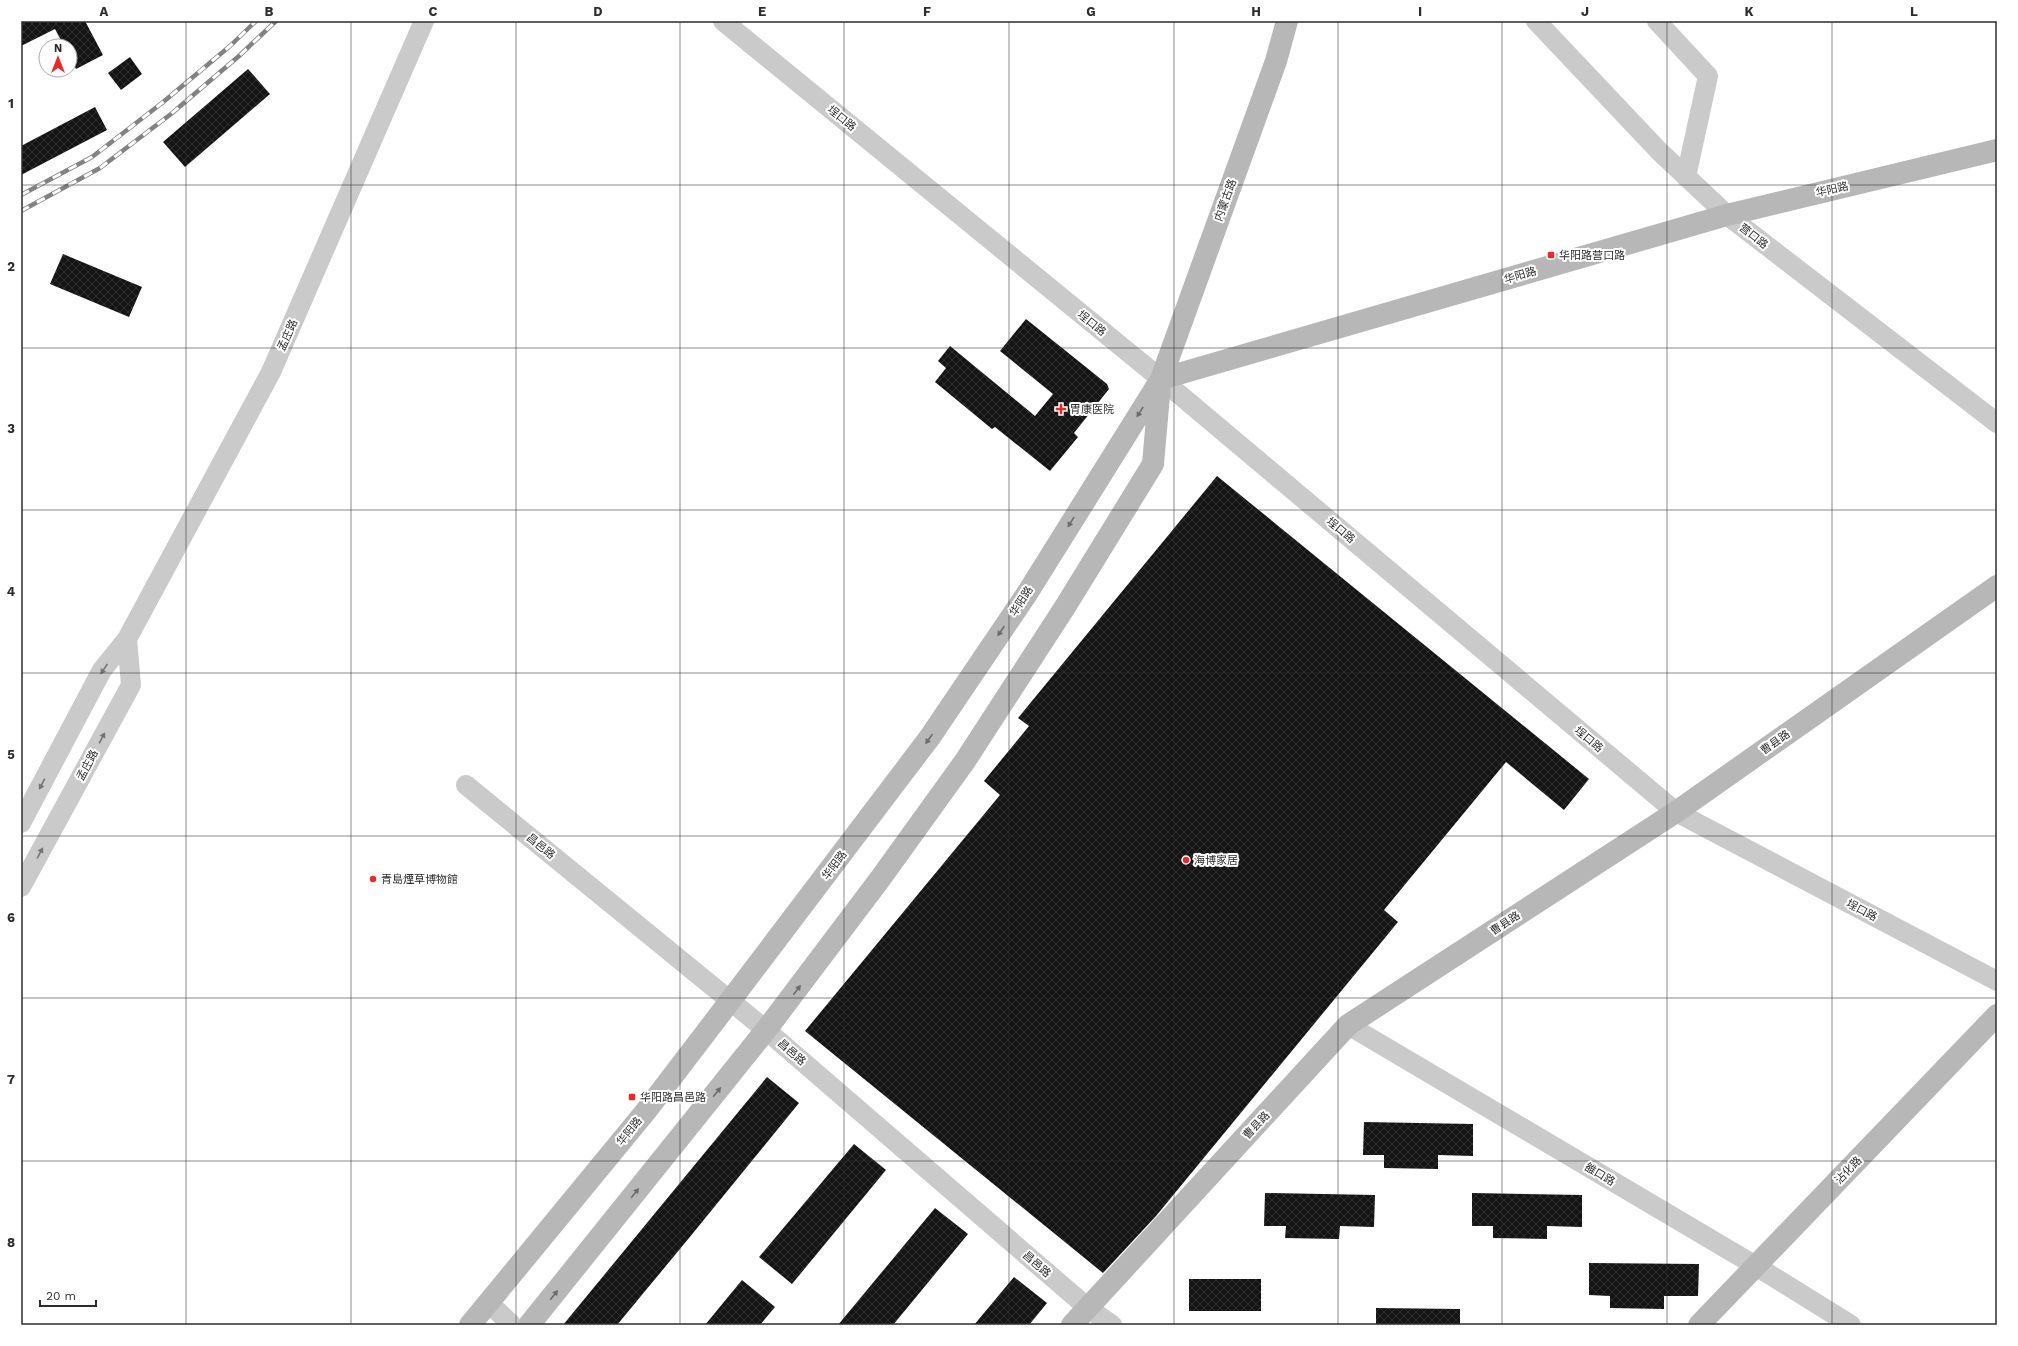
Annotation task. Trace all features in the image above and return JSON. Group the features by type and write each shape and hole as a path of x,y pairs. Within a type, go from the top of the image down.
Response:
{"main road":[{"name":"内蒙古路","path":"1161,378 1276,61 1287,21"},
{"name":"华阳路","path":"470,1325 489,1304 646,1111 930,738 1028,592 1161,378 1727,215 1997,150"},
{"path":"529,1325 766,1030 880,879 964,761 1065,608 1153,464 1161,378"},
{"name":"曹县路","path":"1072,1325 1348,1025 1676,812 1997,586"},
{"name":"沾化路","path":"1699,1325 1997,1015"}],"street":[{"name":"孟庄路","path":"21,823 102,670 127,639 271,372 424,21"},
{"name":"埕口路","path":"723,21 1161,378 1676,812 1997,982"},
{"name":"营口路","path":"1536,21 1659,151 1727,215 1997,423"},
{"path":"1657,21 1708,76 1686,177"},
{"name":"孟庄路","path":"21,887 130,685 127,639"},
{"name":"昌邑路","path":"466,785 766,1030 1088,1308 1112,1325"},
{"name":"雒口路","path":"1348,1025 1756,1266 1851,1325"},
{"path":"489,1304 512,1325"}],"building":[{"path":"21,21 85,21 103,55 78,68 78,38 60,38 55,29 21,46"},
{"path":"130,57 142,74 121,90 108,73"},
{"path":"248,69 270,94 185,167 163,142"},
{"path":"95,107 107,130 21,175 21,146"},
{"path":"63,254 142,287 129,317 50,284"},
{"path":"1026,319 1107,384 1109,389 1074,433 1078,437 1050,471 995,427 992,429 935,382 946,368 938,361 950,346 1035,416 1053,394 1000,351"},
{"name":"海博家居","path":"1217,476 1589,779 1564,810 1506,762 1384,910 1398,922 1156,1216 1103,1273 805,1031 1000,795 984,781 1029,726 1018,718"},
{"path":"767,1077 799,1103 689,1238 617,1325 563,1325"},
{"path":"1364,1122 1473,1124 1473,1156 1438,1155 1438,1169 1384,1168 1384,1155 1363,1155"},
{"path":"854,1144 886,1170 792,1284 759,1257"},
{"path":"1265,1193 1375,1195 1374,1227 1340,1226 1339,1239 1285,1238 1286,1226 1264,1226"},
{"path":"1472,1193 1582,1195 1582,1227 1547,1226 1547,1239 1493,1238 1493,1226 1472,1226"},
{"path":"935,1208 968,1234 893,1325 838,1325"},
{"path":"1589,1263 1699,1264 1698,1296 1664,1296 1664,1309 1610,1308 1610,1296 1589,1295"},
{"path":"1014,1277 1047,1303 1029,1325 974,1325"},
{"path":"1189,1279 1261,1279 1261,1311 1189,1311"},
{"path":"742,1280 775,1307 760,1325 705,1325"},
{"path":"1376,1308 1460,1309 1460,1325 1376,1325"}],"railway":[{"path":"21,195 92,157 162,103 230,46 256,21"},
{"path":"21,211 100,168 171,114 239,56 276,21"}],"place":[{"name":"华阳路营口路","path":"1551,255"},
{"name":"胃康医院","path":"1061,409"},
{"name":"海博家居","path":"1186,860"},
{"name":"青島煙草博物館","path":"373,879"},
{"name":"华阳路昌邑路","path":"632,1097"}]}
